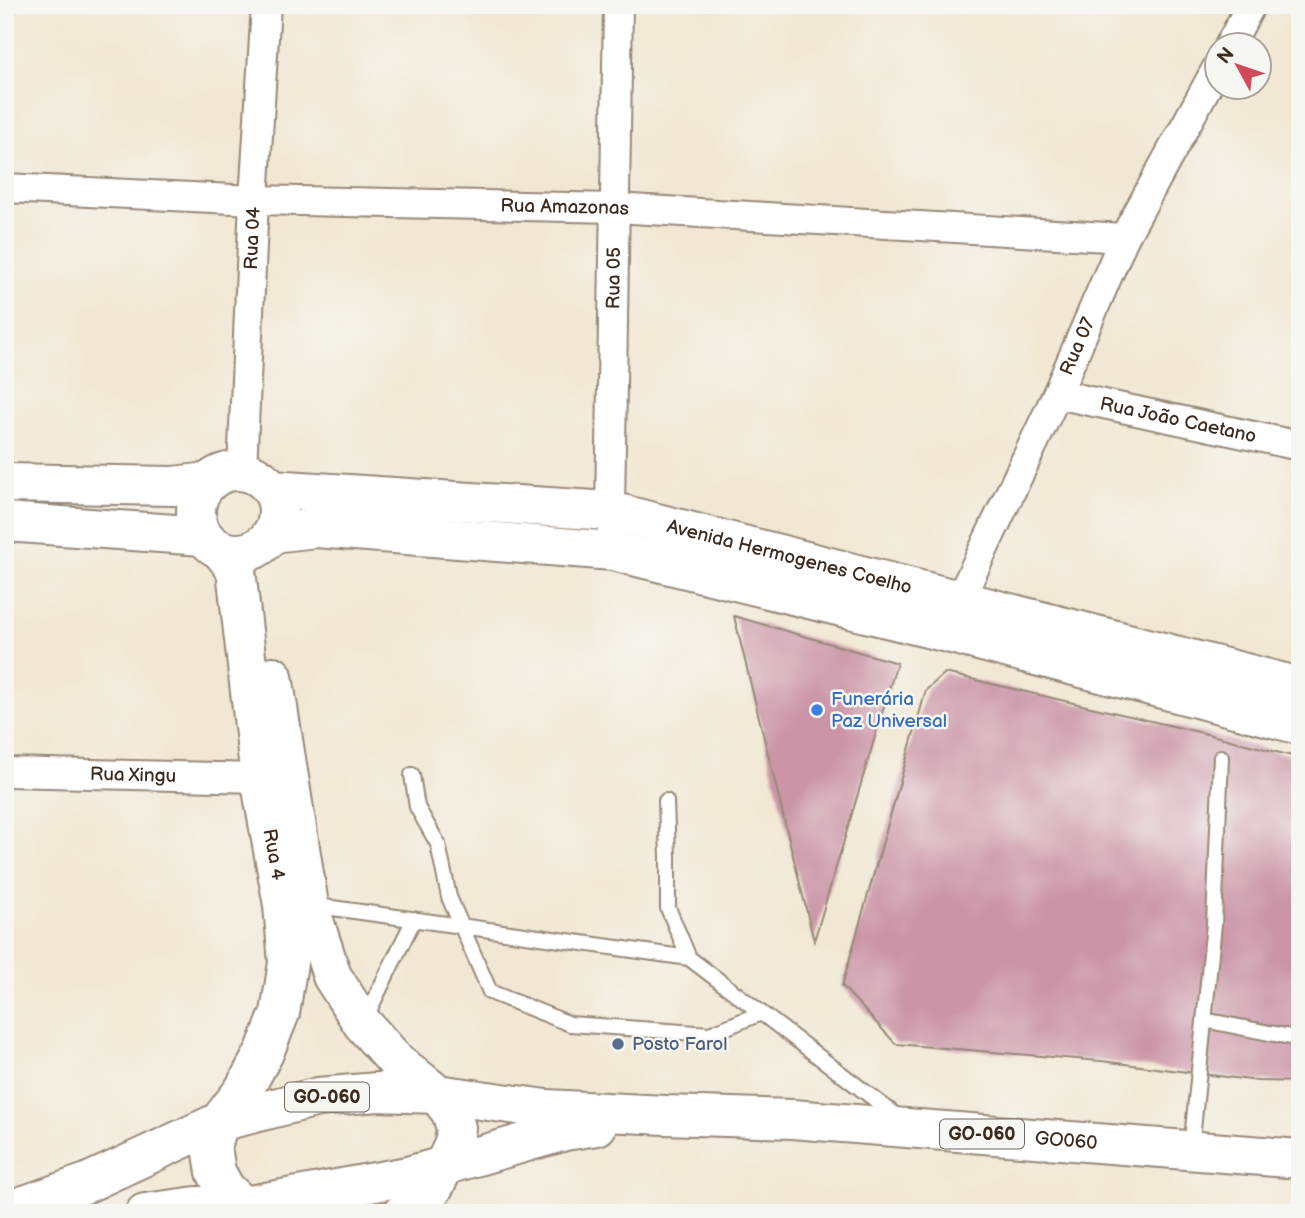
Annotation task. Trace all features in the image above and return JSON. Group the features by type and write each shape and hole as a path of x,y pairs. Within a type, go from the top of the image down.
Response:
{"main road":[{"name":"Avenida Hermogenes Coelho","path":"5,483 224,482 610,511 953,617 1226,687 1300,725"},
{"path":"5,522 220,552 244,553 255,549 268,538 276,522 276,499 224,482 201,491 195,514 198,525 220,552"},
{"name":"Avenida Hermogenes Coelho","path":"268,538 316,528 613,551 953,617"},
{"name":"Rua 4","path":"219,1122 243,1091 264,1053 280,1013 296,905 258,575 268,538"},
{"name":"Rua 4","path":"220,552 260,778 296,905"},
{"name":"Avenida Hermogenes Coelho","path":"1226,687 1300,687"},
{"path":"296,905 332,976 362,1023 396,1061 437,1094 451,1112 456,1128 454,1144 438,1181 423,1202 403,1213"},
{"name":"GO-060","path":"5,1212 87,1183 219,1122 318,1097 378,1092 437,1094 546,1109 665,1115"},
{"name":"GO-060","path":"145,1213 196,1206 250,1210 408,1176 565,1131 665,1115"},
{"name":"GO060","path":"665,1115 792,1119 1191,1150 1297,1161"},
{"path":"219,1122 212,1147 216,1172 226,1190 250,1210"}],"street":[{"name":"Rua 04","path":"224,482 254,200 266,5"},
{"name":"Rua 05","path":"613,551 610,511 618,5"},
{"path":"1237,32 1251,5"},
{"name":"Rua 07","path":"953,617 1057,394 1124,238 1204,90"},
{"name":"Rua Amazonas","path":"5,188 254,200 615,208 1124,238"},
{"name":"Rua João Caetano","path":"1057,394 1300,446"},
{"name":"Rua Xingu","path":"5,772 260,778"}],"lane":[{"path":"1191,1150 1214,924 1221,757"},
{"path":"412,775 417,807 438,844 449,897 490,992 570,1024 710,1034 761,1013"},
{"path":"666,801 668,908 689,958"},
{"path":"296,905 689,958 913,1129"},
{"path":"362,1023 414,919"},
{"path":"1204,1020 1300,1040"}],"building":[{"path":"734,616 897,663 814,941"},
{"path":"945,673 1300,758 1300,1082 1258,1081 1101,1061 896,1044 842,986 926,690"}],"place":[{"name":"Funerária Paz Universal","path":"817,710"},
{"name":"Posto Farol","path":"618,1044"}]}
